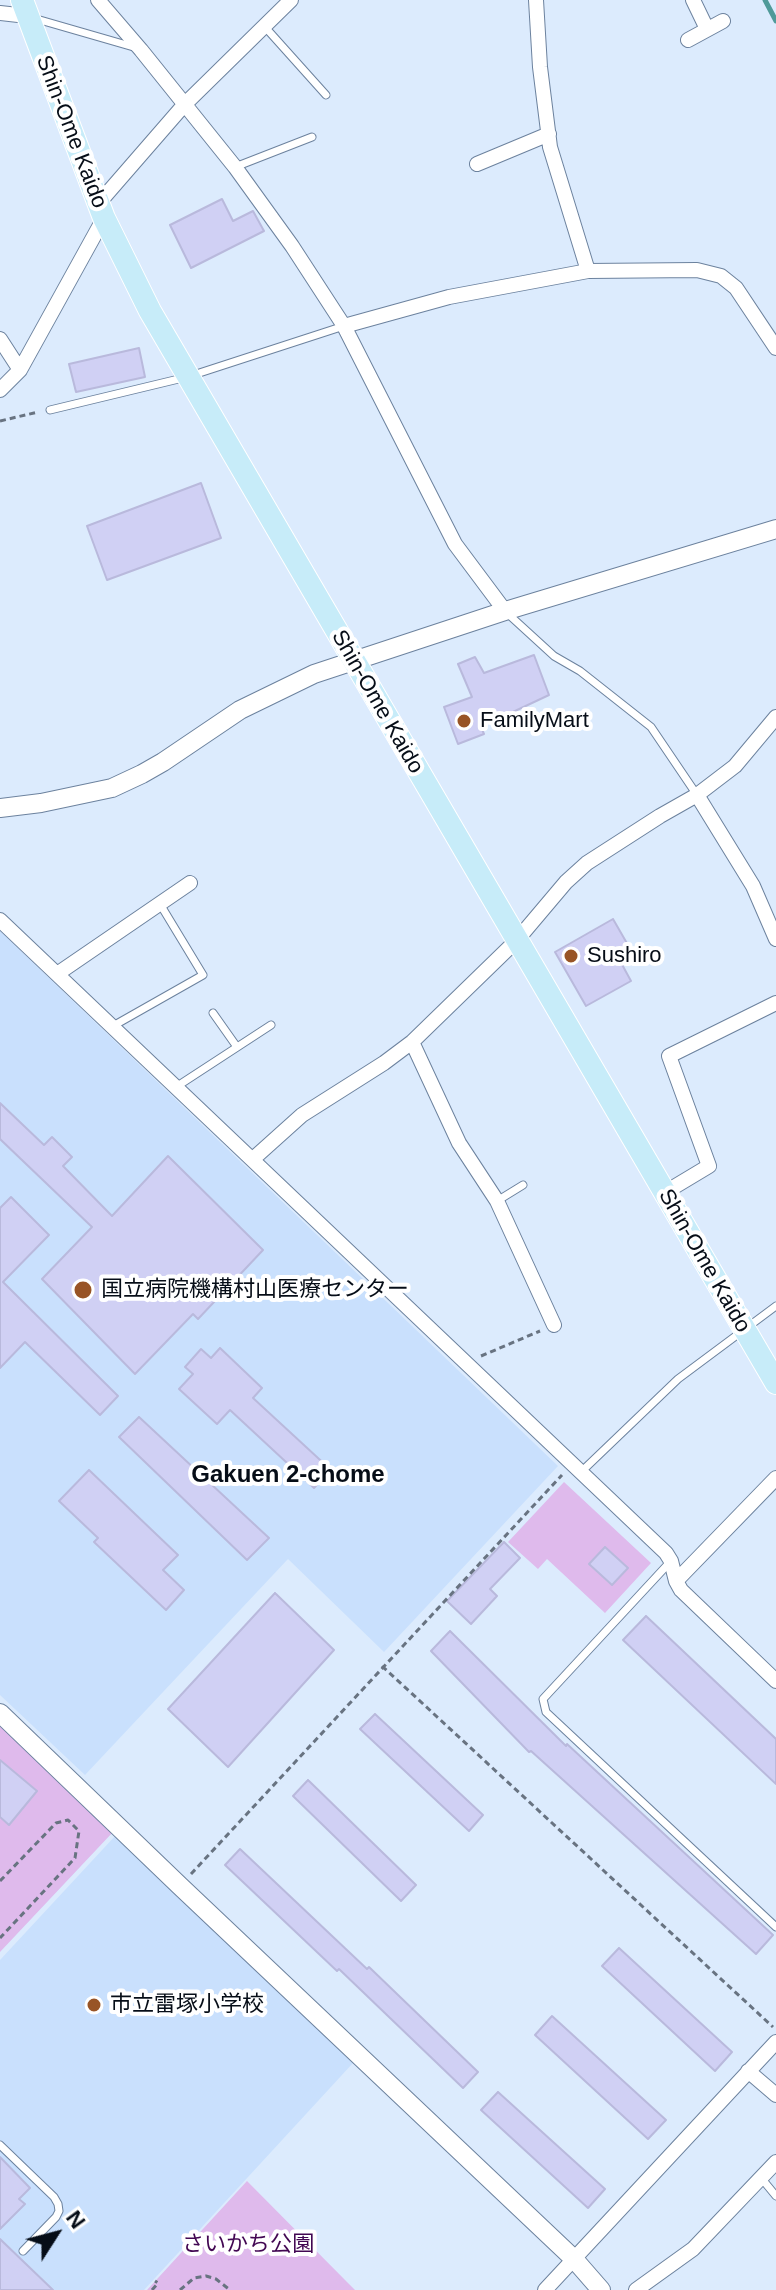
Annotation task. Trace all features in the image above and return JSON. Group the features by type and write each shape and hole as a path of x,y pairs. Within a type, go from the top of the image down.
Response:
{"main road":[{"name":"Shin-Ome Kaido","path":"25,8 101,211 150,311 776,1383"}],"street":[{"path":"98,0 235,167 292,246 344,326 455,544 505,611"},
{"path":"0,390 20,370 101,211 184,105 291,0"},
{"path":"536,0 550,147 588,271"},
{"path":"693,0 707,29"},
{"path":"0,13 25,8"},
{"path":"688,40 723,21"},
{"path":"477,164 549,134"},
{"path":"344,326 449,297 588,271 697,270 721,276 736,288 776,348"},
{"path":"0,339 20,370"},
{"path":"0,808 112,788 142,774 240,710 314,674 505,611 776,529"},
{"path":"253,1159 302,1115 412,1042 517,940 566,882 587,863 697,795 735,766 776,717"},
{"path":"697,795 753,886 776,939"},
{"path":"57,974 190,883"},
{"path":"0,920 666,1553 681,1590 776,1681"},
{"path":"664,1193 709,1166 669,1056 776,1003"},
{"path":"412,1042 459,1143 497,1201 554,1325"},
{"path":"676,1581 776,1478"},
{"path":"0,1713 574,2259 601,2290"},
{"path":"545,2290 776,2042"},
{"path":"748,2071 776,2095"},
{"path":"636,2290 693,2249 776,2162"}],"lane":[{"path":"25,8 141,50"},
{"path":"265,27 326,95"},
{"path":"235,167 312,137"},
{"path":"50,410 187,377 344,326"},
{"path":"505,611 554,656 580,671 651,727 697,795"},
{"path":"113,1026 203,975 160,904"},
{"path":"213,1013 237,1047"},
{"path":"176,1087 271,1025"},
{"path":"497,1201 523,1185"},
{"path":"577,1468 678,1379 776,1306"},
{"path":"671,1561 543,1699 546,1712 776,1927"},
{"path":"0,2145 58,2204 56,2217 23,2251"},
{"path":"762,2179 776,2196"}],"path":[{"path":"0,421 50,410"},
{"path":"467,1362 554,1325"},
{"path":"180,1886 382,1666 577,1468"},
{"path":"382,1666 776,2030"},
{"path":"0,1881 56,1823 68,1820 79,1831 75,1858 0,1938"},
{"path":"180,2290 188,2281 206,2276 216,2279 230,2290"},
{"path":"152,2290 158,2283 155,2281"}],"shaded area":[{"path":"0,931 558,1466 384,1652 288,1559 85,1775 0,1695"},
{"path":"116,1835 353,2063 144,2290 0,2290 0,1960"}],"green space":[{"path":"564,1482 651,1563 605,1613 547,1559 538,1569 508,1542"},
{"path":"0,1725 113,1832 0,1952"},
{"name":"さいかち公園","path":"247,2181 347,2282 355,2290 147,2290"}],"building":[{"path":"222,199 233,221 253,211 264,231 191,268 170,225"},
{"path":"139,348 145,377 76,392 69,364"},
{"path":"201,483 221,538 107,580 87,526"},
{"path":"534,655 549,695 481,727 484,734 458,744 444,707 472,697 458,664 475,657 484,673"},
{"path":"613,919 632,952 619,959 631,981 586,1006 555,952"},
{"path":"0,1103 44,1145 52,1137 72,1157 63,1166 112,1216 168,1156 263,1250 198,1319 193,1314 135,1374 42,1279 92,1227 0,1139"},
{"path":"11,1197 49,1235 3,1282 118,1396 100,1415 25,1342 0,1368 0,1208"},
{"path":"220,1348 262,1388 253,1398 331,1470 314,1488 230,1410 217,1424 179,1389 193,1374 185,1367 201,1349 211,1358"},
{"path":"139,1417 269,1538 247,1560 119,1437"},
{"path":"89,1470 178,1555 163,1570 184,1590 166,1610 94,1542 98,1538 59,1501"},
{"path":"504,1542 520,1558 490,1589 497,1596 471,1624 447,1601"},
{"path":"605,1547 628,1568 612,1585 589,1564"},
{"path":"275,1593 334,1650 228,1767 168,1709"},
{"path":"646,1616 776,1739 776,1784 623,1640"},
{"path":"450,1631 566,1746 773,1935 756,1954 529,1752 431,1651"},
{"path":"375,1714 483,1815 469,1831 360,1729"},
{"path":"0,1760 37,1791 9,1825 0,1817"},
{"path":"308,1780 416,1885 401,1901 293,1796"},
{"path":"240,1849 478,2072 463,2088 225,1865"},
{"path":"619,1948 732,2052 715,2071 602,1966"},
{"path":"552,2016 666,2120 648,2139 535,2035"},
{"path":"498,2092 605,2189 588,2208 481,2110"},
{"path":"0,2157 30,2188 19,2199 25,2204 0,2229"},
{"path":"0,2239 53,2290 0,2290"}],"waterway":[{"path":"765,0 776,21"}],"place":[{"name":"FamilyMart","path":"464,721"},
{"name":"Sushiro","path":"571,956"},
{"name":"国立病院機構村山医療センター","path":"83,1290"},
{"name":"市立雷塚小学校","path":"94,2005"}],"district":[{"name":"Gakuen 2-chome","path":"288,1475"}]}
